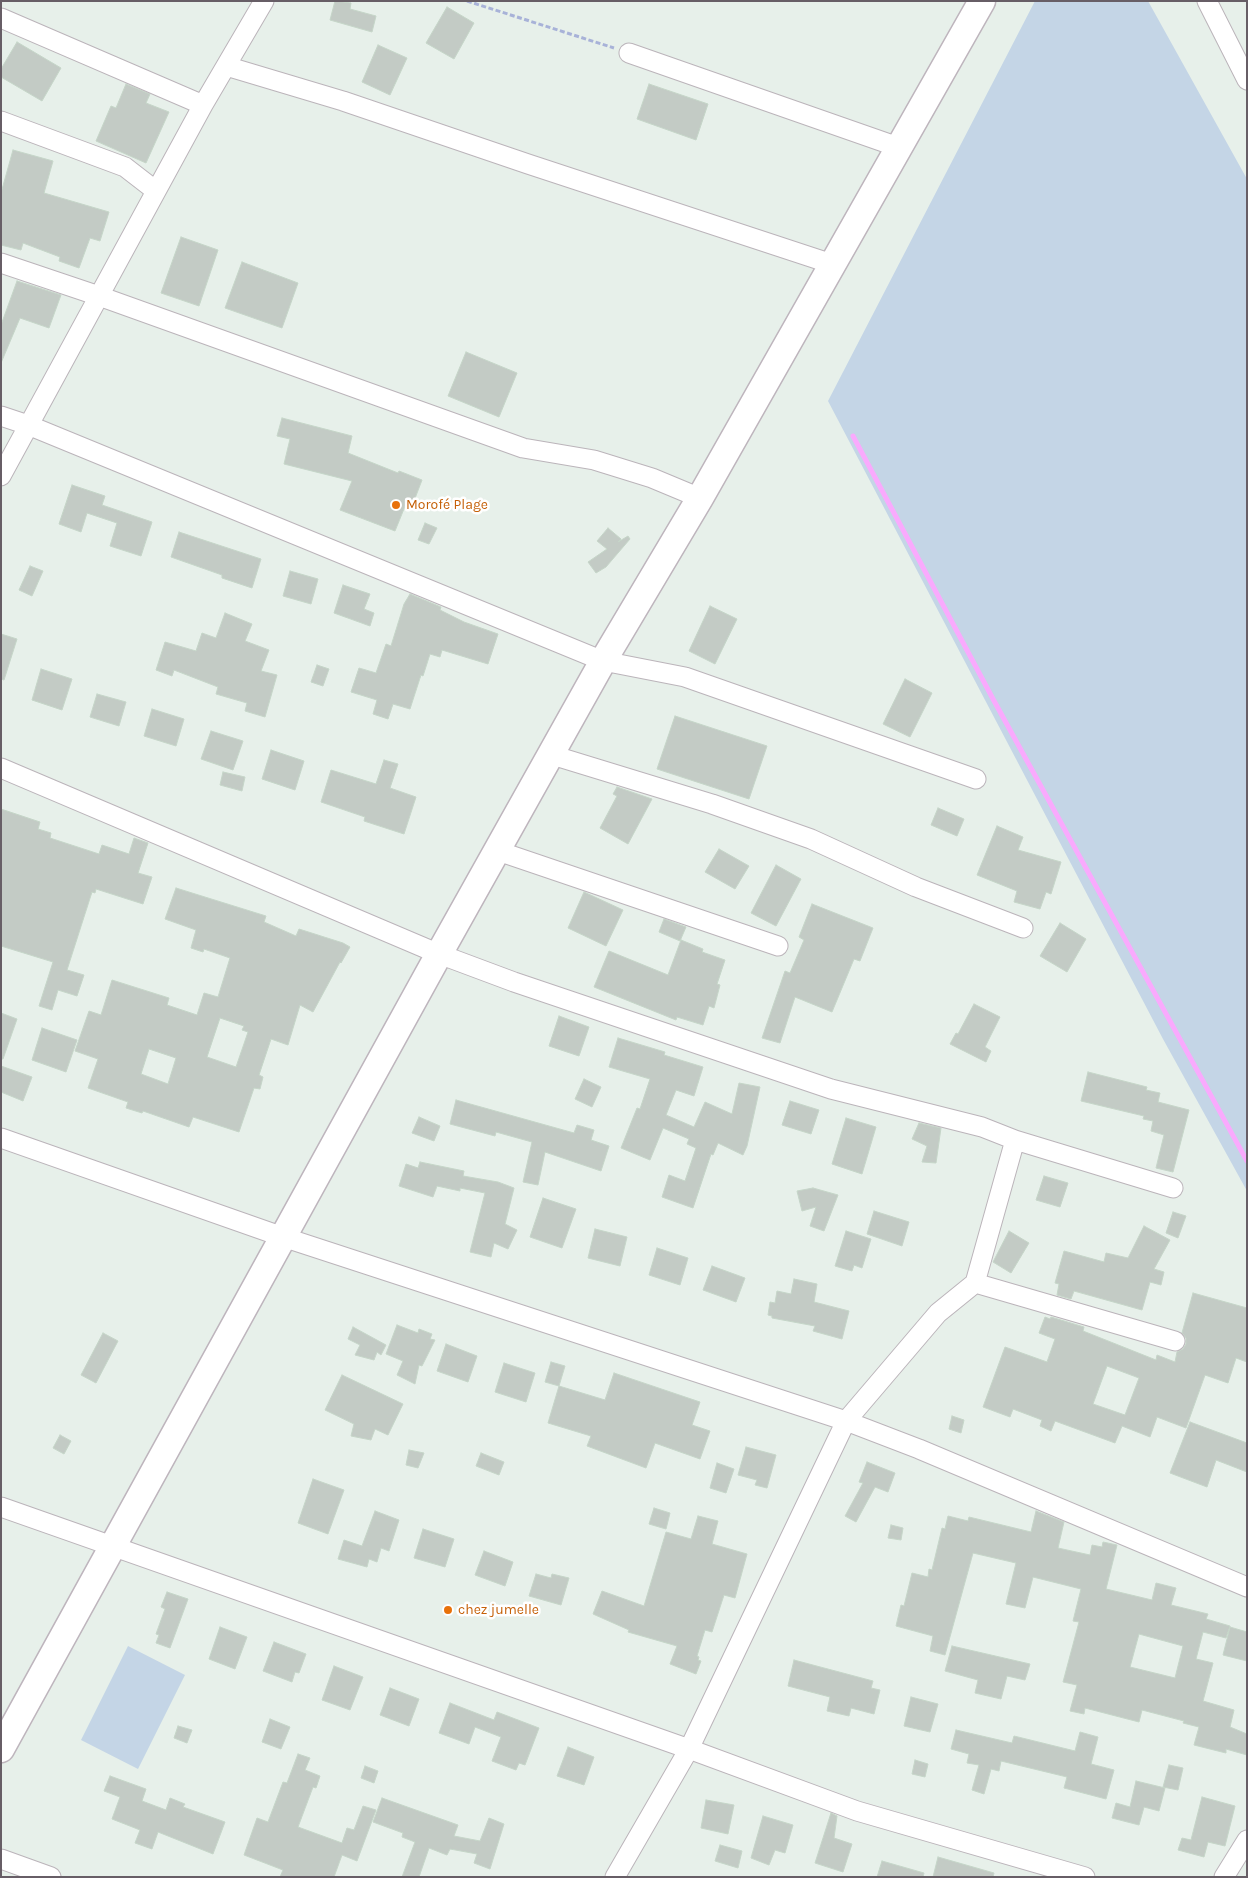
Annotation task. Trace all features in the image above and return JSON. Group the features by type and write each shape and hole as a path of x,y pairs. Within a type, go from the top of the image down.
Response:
{"street":[{"path":"1,476 202,105 264,1"},
{"path":"1,1749 283,1237 604,661 700,498 982,1"},
{"path":"1206,1 1247,80"},
{"path":"1,18 202,105"},
{"path":"629,53 898,147"},
{"path":"226,66 343,101 832,264"},
{"path":"1,121 125,167 156,191"},
{"path":"1,263 99,296 523,448 594,460 652,478 700,498"},
{"path":"1,416 28,425 604,661 685,677 976,779"},
{"path":"552,755 712,804 812,839 916,887 1023,928"},
{"path":"1,768 440,954 514,982 831,1089 982,1127 1015,1140 1173,1188"},
{"path":"498,851 778,946"},
{"path":"1,1138 283,1237 846,1422 919,1449 1247,1587"},
{"path":"615,1877 689,1749 846,1422 938,1313 974,1283 1015,1140"},
{"path":"974,1283 1175,1341"},
{"path":"1,1507 689,1749 857,1811 1084,1877"},
{"path":"1224,1877 1247,1840"},
{"path":"1,1859 51,1877"}],"path":[{"path":"467,1 629,53"}],"shaded area":[{"path":"1035,1 1148,1 1247,179 1247,1191 1163,1039 828,401"},
{"path":"128,1646 185,1675 138,1769 81,1740"}],"building":[{"path":"335,1 351,3 350,9 376,16 372,32 330,20"},
{"path":"447,7 474,23 454,59 426,43"},
{"path":"17,42 61,68 42,101 1,77 1,69"},
{"path":"378,45 407,58 390,95 362,82"},
{"path":"126,84 150,94 146,103 169,112 146,163 96,141 111,106 116,108"},
{"path":"649,84 708,104 696,140 637,119"},
{"path":"13,150 53,161 44,193 109,212 100,241 90,238 79,268 59,261 60,257 23,243 21,250 1,245 1,193"},
{"path":"181,237 218,250 199,306 161,293"},
{"path":"242,262 298,283 282,328 225,308"},
{"path":"17,281 61,295 49,328 20,318 1,363 1,325"},
{"path":"466,352 517,373 499,417 448,396"},
{"path":"282,418 352,436 348,453 398,473 399,471 422,480 414,501 408,499 395,531 340,510 352,481 284,464 290,439 277,436"},
{"path":"72,485 105,496 102,505 152,522 141,556 110,546 117,523 87,513 81,532 59,524"},
{"path":"425,523 437,528 429,544 418,540"},
{"path":"608,528 621,539 618,542 628,536 630,539 606,567 596,573 588,562 607,549 597,541"},
{"path":"179,532 261,559 252,588 171,557"},
{"path":"30,566 43,571 32,596 19,590"},
{"path":"290,571 318,579 311,604 283,596"},
{"path":"343,585 370,594 364,609 374,613 370,626 334,613"},
{"path":"410,594 441,607 440,610 464,622 498,634 488,664 442,650 440,657 430,654 410,709 393,704 388,719 373,714 377,700 351,692 359,668 376,673 386,644 391,646 404,604"},
{"path":"710,606 737,619 715,664 689,651"},
{"path":"225,613 252,624 245,641 269,650 261,671 277,675 265,717 245,711 247,703 216,694 218,687 174,670 172,676 156,670 165,642 196,651 202,633 216,638"},
{"path":"1,634 17,639 4,680 1,679"},
{"path":"317,665 329,669 323,686 311,682"},
{"path":"41,669 72,679 62,710 32,700"},
{"path":"905,679 932,693 910,737 883,724"},
{"path":"97,694 126,702 119,726 90,717"},
{"path":"152,709 184,719 176,746 144,736"},
{"path":"675,716 767,746 749,799 657,769"},
{"path":"211,731 243,741 233,770 201,759"},
{"path":"271,750 304,761 295,790 262,779"},
{"path":"384,760 398,764 390,788 416,797 404,834 364,821 365,817 321,802 331,770 376,784"},
{"path":"223,772 245,777 242,791 220,785"},
{"path":"617,787 652,799 628,844 600,828 617,796 613,794"},
{"path":"938,808 964,819 957,836 931,825"},
{"path":"1,809 40,822 38,829 51,833 50,838 99,854 102,845 129,854 134,838 148,843 138,873 152,877 143,904 96,889 95,893 92,892 67,970 84,975 77,996 58,990 52,1010 39,1006 53,962 1,946"},
{"path":"997,826 1023,837 1018,850 1061,862 1051,894 1046,892 1040,909 1014,902 1017,891 977,875"},
{"path":"719,849 749,866 735,889 705,872"},
{"path":"776,865 801,879 776,926 751,913"},
{"path":"176,888 266,916 264,922 296,936 299,929 350,947 313,1012 300,1005 288,1045 271,1039 259,1075 263,1077 260,1089 254,1088 239,1132 193,1117 189,1127 143,1111 142,1113 126,1108 128,1102 88,1088 98,1059 75,1051 89,1011 101,1015 112,980 169,998 167,1005 197,1015 204,993 218,997 230,958 204,949 203,952 191,948 196,930 165,919","holes":["220,1018 244,1026 242,1030 248,1032 236,1067 207,1057","149,1049 176,1058 168,1084 141,1074"]},
{"path":"584,892 623,910 606,946 568,928"},
{"path":"812,904 873,928 860,961 854,959 832,1012 795,997 780,1043 762,1038 785,971 790,973 804,940 799,937"},
{"path":"664,919 686,927 680,941 659,932"},
{"path":"1060,923 1086,939 1067,972 1040,956"},
{"path":"681,940 703,949 702,952 725,960 717,984 720,985 714,1008 709,1006 703,1025 677,1017 676,1020 594,987 609,951 668,975"},
{"path":"974,1004 1000,1017 985,1047 991,1051 986,1062 950,1044 956,1033 958,1034"},
{"path":"1,1013 17,1019 3,1059 1,1059"},
{"path":"559,1016 589,1027 579,1056 549,1046"},
{"path":"42,1028 77,1040 66,1072 32,1060"},
{"path":"618,1038 665,1052 664,1055 703,1067 694,1096 676,1090 666,1115 694,1127 705,1102 732,1114 739,1083 760,1087 747,1146 743,1155 718,1143 713,1155 711,1154 693,1208 662,1197 669,1175 685,1181 696,1148 687,1144 689,1139 663,1128 650,1160 621,1148 637,1108 640,1109 650,1079 609,1067"},
{"path":"1,1066 32,1077 23,1101 1,1092"},
{"path":"1088,1072 1147,1087 1146,1090 1160,1093 1158,1102 1189,1110 1173,1172 1156,1168 1164,1135 1151,1131 1153,1121 1143,1119 1144,1116 1081,1101"},
{"path":"584,1079 601,1087 592,1107 575,1099"},
{"path":"456,1100 574,1133 577,1125 594,1130 591,1140 609,1146 601,1171 545,1152 538,1185 523,1182 532,1142 496,1132 495,1136 450,1124"},
{"path":"790,1101 819,1110 811,1134 782,1125"},
{"path":"419,1117 440,1126 434,1141 412,1133"},
{"path":"846,1118 876,1127 862,1174 832,1164"},
{"path":"919,1123 941,1128 936,1163 922,1162 927,1146 912,1139"},
{"path":"420,1162 464,1171 463,1176 498,1182 514,1188 505,1224 517,1230 508,1249 494,1243 491,1257 470,1252 485,1193 460,1188 460,1191 437,1186 433,1197 399,1186 406,1164 418,1168"},
{"path":"1044,1176 1068,1183 1060,1207 1036,1200"},
{"path":"813,1188 838,1195 824,1231 810,1226 816,1207 802,1211 797,1191"},
{"path":"543,1198 576,1209 562,1248 530,1237"},
{"path":"874,1211 909,1222 902,1246 867,1234"},
{"path":"1173,1212 1186,1216 1178,1238 1166,1233"},
{"path":"1144,1226 1170,1240 1154,1269 1164,1272 1161,1285 1150,1282 1142,1310 1074,1291 1071,1299 1057,1295 1059,1284 1055,1283 1064,1251 1104,1262 1106,1253 1128,1258"},
{"path":"595,1229 627,1237 620,1266 588,1258"},
{"path":"846,1231 871,1239 862,1268 854,1265 852,1271 835,1266"},
{"path":"1009,1231 1029,1243 1011,1273 993,1262"},
{"path":"657,1248 688,1258 680,1285 649,1275"},
{"path":"712,1266 745,1278 736,1302 703,1290"},
{"path":"794,1279 817,1284 814,1302 849,1311 842,1339 813,1331 815,1326 772,1318 772,1316 768,1315 770,1302 775,1303 777,1291 791,1294"},
{"path":"1193,1293 1247,1308 1247,1362 1236,1358 1228,1383 1205,1375 1186,1428 1157,1417 1150,1437 1122,1426 1115,1443 1055,1421 1051,1431 1040,1426 1042,1420 1013,1409 1010,1417 983,1407 1005,1347 1047,1362 1055,1339 1039,1333 1045,1317 1084,1327 1083,1331 1156,1360 1157,1355 1175,1362 1177,1352 1183,1349 1186,1344 1186,1338 1182,1333","holes":["1107,1366 1139,1378 1125,1415 1093,1404"]},
{"path":"397,1325 418,1333 419,1329 432,1334 430,1339 435,1340 422,1366 419,1365 415,1384 397,1375 403,1361 386,1354"},
{"path":"353,1327 386,1345 381,1355 377,1352 374,1360 355,1355 360,1345 348,1339"},
{"path":"103,1333 118,1341 96,1383 81,1375"},
{"path":"446,1344 477,1356 468,1382 437,1371"},
{"path":"551,1362 565,1366 559,1386 545,1382"},
{"path":"504,1363 535,1373 526,1402 495,1392"},
{"path":"614,1373 700,1402 692,1425 710,1431 700,1459 655,1443 646,1468 587,1446 591,1436 548,1423 559,1386 605,1400"},
{"path":"342,1375 403,1404 388,1435 375,1429 371,1440 351,1436 354,1424 325,1410"},
{"path":"952,1416 964,1420 961,1433 949,1429"},
{"path":"1190,1422 1247,1443 1247,1472 1216,1460 1207,1487 1170,1473"},
{"path":"60,1435 71,1441 64,1454 53,1448"},
{"path":"746,1447 776,1455 767,1488 755,1485 757,1480 738,1475"},
{"path":"409,1450 424,1453 418,1468 406,1465"},
{"path":"481,1453 504,1462 499,1475 476,1466"},
{"path":"867,1462 895,1473 888,1492 875,1487 856,1522 845,1516 863,1483 859,1482"},
{"path":"717,1463 734,1469 726,1493 710,1488"},
{"path":"313,1479 344,1490 328,1534 298,1523"},
{"path":"654,1508 670,1513 666,1529 649,1524"},
{"path":"375,1511 399,1520 389,1551 381,1548 377,1562 369,1559 367,1567 338,1559 344,1540 362,1546"},
{"path":"1036,1511 1064,1522 1058,1548 1090,1555 1092,1545 1102,1547 1103,1542 1117,1545 1106,1589 1152,1600 1156,1583 1176,1588 1171,1605 1208,1614 1206,1619 1230,1626 1226,1638 1203,1632 1196,1659 1213,1663 1203,1701 1234,1710 1230,1727 1247,1734 1247,1755 1226,1749 1226,1753 1194,1745 1199,1727 1142,1710 1139,1722 1085,1708 1084,1714 1070,1711 1077,1685 1063,1682 1079,1622 1073,1621 1081,1589 1033,1577 1025,1608 1006,1604 1016,1563 973,1553 945,1655 930,1651 933,1636 896,1626 901,1605 904,1606 912,1573 928,1577 929,1569 932,1570 942,1528 945,1529 948,1516 968,1521 969,1517 1031,1532","holes":["1139,1634 1183,1646 1175,1678 1130,1667"]},
{"path":"698,1516 718,1521 712,1544 747,1554 735,1598 724,1595 712,1632 705,1630 697,1656 699,1657 698,1660 701,1661 696,1674 670,1664 677,1646 628,1632 629,1630 593,1614 602,1591 644,1606 666,1532 691,1539"},
{"path":"891,1525 903,1528 901,1540 888,1538"},
{"path":"423,1529 454,1539 445,1567 414,1558"},
{"path":"484,1551 513,1562 505,1586 475,1575"},
{"path":"536,1574 551,1578 552,1574 569,1578 561,1605 529,1596"},
{"path":"167,1592 188,1599 170,1648 156,1643 159,1635 156,1634 165,1609 161,1607"},
{"path":"220,1627 247,1637 235,1669 209,1659"},
{"path":"1230,1627 1247,1632 1247,1661 1223,1655"},
{"path":"274,1642 306,1654 299,1673 295,1672 292,1682 263,1671"},
{"path":"952,1646 1030,1664 1025,1680 1007,1676 1001,1699 975,1693 978,1680 945,1671"},
{"path":"794,1660 873,1681 871,1688 880,1690 874,1714 851,1708 849,1716 827,1711 830,1697 788,1686"},
{"path":"334,1666 363,1677 350,1710 322,1700"},
{"path":"390,1688 419,1699 409,1726 380,1715"},
{"path":"911,1697 938,1704 930,1732 904,1726"},
{"path":"450,1703 494,1720 497,1712 539,1728 525,1765 519,1763 516,1770 492,1761 501,1737 475,1727 469,1744 439,1733"},
{"path":"270,1719 290,1727 281,1749 262,1742"},
{"path":"178,1726 192,1730 187,1743 174,1738"},
{"path":"956,1730 1012,1743 1014,1736 1075,1751 1080,1732 1098,1737 1091,1764 1114,1770 1106,1799 1064,1788 1067,1777 1001,1761 999,1771 991,1769 984,1794 972,1790 979,1765 967,1763 969,1754 951,1749"},
{"path":"568,1747 594,1757 584,1785 557,1776"},
{"path":"298,1754 310,1758 305,1770 320,1776 316,1788 313,1787 298,1827 342,1843 347,1828 354,1830 363,1806 376,1810 357,1861 342,1855 334,1877 280,1877 283,1870 244,1855 257,1818 268,1822 283,1782 287,1783"},
{"path":"915,1760 928,1764 925,1777 912,1774"},
{"path":"1169,1765 1183,1768 1178,1790 1163,1787"},
{"path":"365,1766 378,1771 374,1783 361,1778"},
{"path":"110,1776 146,1789 142,1801 166,1810 170,1798 185,1804 183,1807 225,1822 213,1854 158,1832 152,1849 135,1843 140,1830 112,1819 120,1797 104,1791"},
{"path":"1136,1781 1165,1788 1159,1811 1144,1807 1139,1825 1112,1818 1116,1803 1130,1807"},
{"path":"1202,1797 1235,1806 1225,1846 1208,1842 1204,1857 1178,1850 1182,1838 1191,1840"},
{"path":"382,1798 458,1825 454,1836 480,1841 489,1818 504,1824 490,1869 474,1863 477,1854 450,1849 447,1855 429,1848 419,1877 402,1877 415,1842 402,1837 403,1833 373,1822"},
{"path":"706,1800 734,1805 728,1834 701,1828"},
{"path":"831,1813 837,1816 834,1838 852,1844 843,1872 815,1863"},
{"path":"763,1816 793,1825 785,1853 775,1850 769,1865 751,1858"},
{"path":"720,1845 742,1851 738,1868 715,1861"},
{"path":"938,1857 994,1873 993,1877 933,1877"},
{"path":"882,1861 924,1873 923,1877 877,1877"}],"waterway":[{"path":"853,436 993,699 1247,1161"}],"place":[{"name":"Morofé Plage","path":"396,505"},
{"name":"chez jumelle","path":"448,1610"}]}
